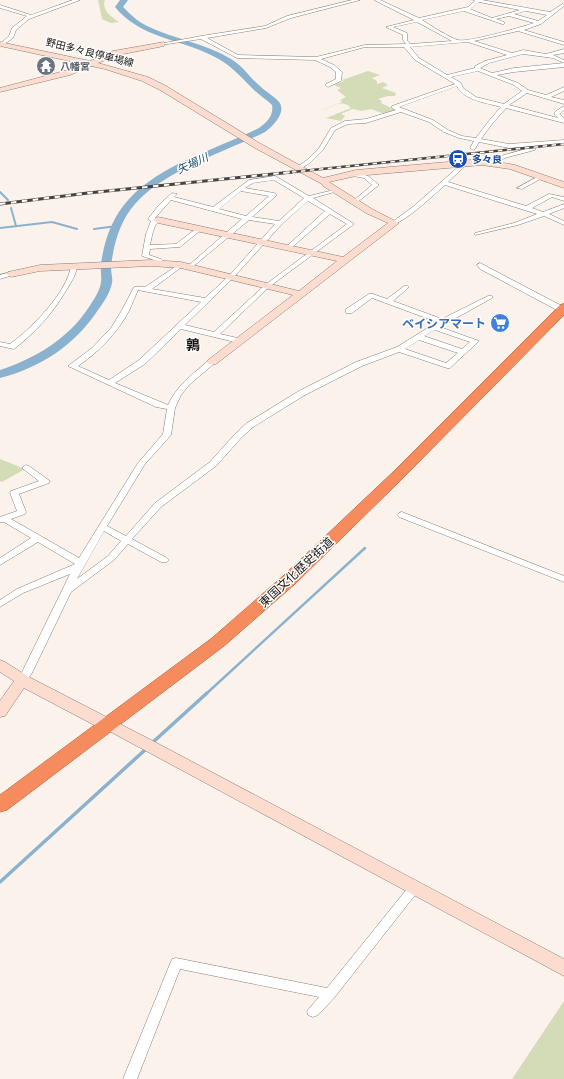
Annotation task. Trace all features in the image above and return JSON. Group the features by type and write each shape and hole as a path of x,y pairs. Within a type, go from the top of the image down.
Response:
{"highway":[{"name":"東国文化歴史街道","path":"0,804 218,642 302,568 482,392 564,308"}],"street":[{"path":"1,45 11,37 14,29 30,16 78,0"},
{"path":"0,90 51,78 93,64 116,53 199,37 266,27 289,17 358,0"},
{"path":"376,0 418,20 456,41"},
{"path":"551,14 477,0 470,8 388,26 405,34 407,46 418,60 459,84 461,89 474,98 564,121"},
{"path":"316,59 365,46 407,46 468,41 518,30 539,23 564,4"},
{"path":"0,6 30,16"},
{"path":"464,9 502,22"},
{"path":"492,19 525,9"},
{"path":"508,14 539,23"},
{"path":"518,30 564,44"},
{"path":"199,37 237,56 316,59 332,66 339,72 339,80 328,85"},
{"path":"468,41 513,55"},
{"name":"野田多々良停車場線","path":"1,45 93,64 125,72 152,82 257,145 299,168"},
{"path":"545,55 564,51"},
{"path":"478,69 478,66 524,52 556,58 564,64"},
{"path":"494,74 564,64"},
{"path":"447,76 478,69 494,74 516,84 526,91 564,102"},
{"path":"459,84 394,106 431,121 457,136 509,146 564,142"},
{"path":"546,97 564,89"},
{"path":"473,148 489,122 503,106 526,91"},
{"path":"564,108 557,114 564,121"},
{"path":"401,110 366,121 347,122 333,129 321,149 309,161 299,168 322,181 353,173 487,163 512,167 564,185"},
{"path":"487,163 520,152 564,145"},
{"path":"0,712 27,673 80,565 142,463 167,435 171,408 177,394 186,383 344,260 416,207 460,168 460,164"},
{"path":"353,173 366,177 376,185 355,202"},
{"path":"520,188 541,177"},
{"path":"215,210 251,181 273,178 351,224 267,286 215,335"},
{"path":"443,182 544,214 564,224"},
{"path":"326,184 394,224"},
{"path":"147,289 186,266 228,235 287,185"},
{"path":"240,189 274,195"},
{"path":"111,382 142,362 207,301 280,223 308,198 336,190"},
{"path":"176,193 151,219 344,260"},
{"path":"526,209 551,195 564,199"},
{"path":"170,198 247,218 280,223"},
{"path":"477,234 516,224 564,206"},
{"path":"288,248 329,211"},
{"path":"156,220 149,234 145,256 159,260 162,263"},
{"path":"147,247 178,246 199,229"},
{"path":"0,277 40,268 162,263 186,266 300,294"},
{"path":"480,265 482,268 507,281 558,307 564,308"},
{"path":"0,344 11,347 41,323 51,310 77,266"},
{"path":"171,408 72,366 92,353 106,338 124,313 136,288 207,301"},
{"path":"388,301 406,288"},
{"path":"349,311 371,295 443,322"},
{"path":"68,590 111,558 158,505 213,464 250,425 302,393 359,364 398,349 434,327 490,297"},
{"path":"180,326 239,341"},
{"path":"398,349 447,366 476,341 434,327"},
{"path":"419,337 463,352"},
{"path":"2,520 22,512 14,493 46,481 26,468"},
{"path":"402,515 564,579"},
{"path":"2,520 37,538 80,565"},
{"path":"103,527 164,560"},
{"path":"0,562 37,538"},
{"path":"0,604 20,591 80,565"},
{"path":"0,665 22,680 107,725 141,741 564,968"},
{"path":"313,1011 330,994 415,887"},
{"path":"130,1079 176,963 330,994"}],"green space":[{"path":"98,0 105,0 104,4 106,10 119,22 111,23 102,19"},
{"path":"368,71 380,75 372,78 377,81 377,84 383,82 388,85 382,88 396,93 395,96 388,96 378,99 382,101 381,103 397,111 387,115 371,109 361,111 353,109 341,114 345,116 341,121 326,118 351,108 347,105 337,104 342,102 340,100 346,97 337,90 341,88 334,85 344,81 342,80"},
{"path":"0,459 25,469 2,482 0,481"},
{"path":"564,1001 564,1079 512,1079"}],"waterway":[{"name":"矢場川","path":"0,374 29,363 55,348 78,329 87,318 106,287 108,255 120,218 144,190 169,173 262,130 271,122 277,112 276,104 232,63 216,54 156,33 142,26 130,18 119,7 124,0"},
{"path":"0,192 8,200"},
{"path":"11,208 16,226"},
{"path":"0,228 52,222 77,229"},
{"path":"94,229 117,226"},
{"path":"206,694 365,548"},
{"path":"152,743 207,693"},
{"path":"0,882 146,749"}],"railway":[{"path":"283,173 564,144"},
{"path":"0,204 88,193 292,172"}],"place":[{"name":"八幡宮","path":"46,66"},
{"name":"多々良","path":"458,159"},
{"name":"ベイシアマート","path":"500,323"}],"district":[{"name":"鶉","path":"193,344"}]}
